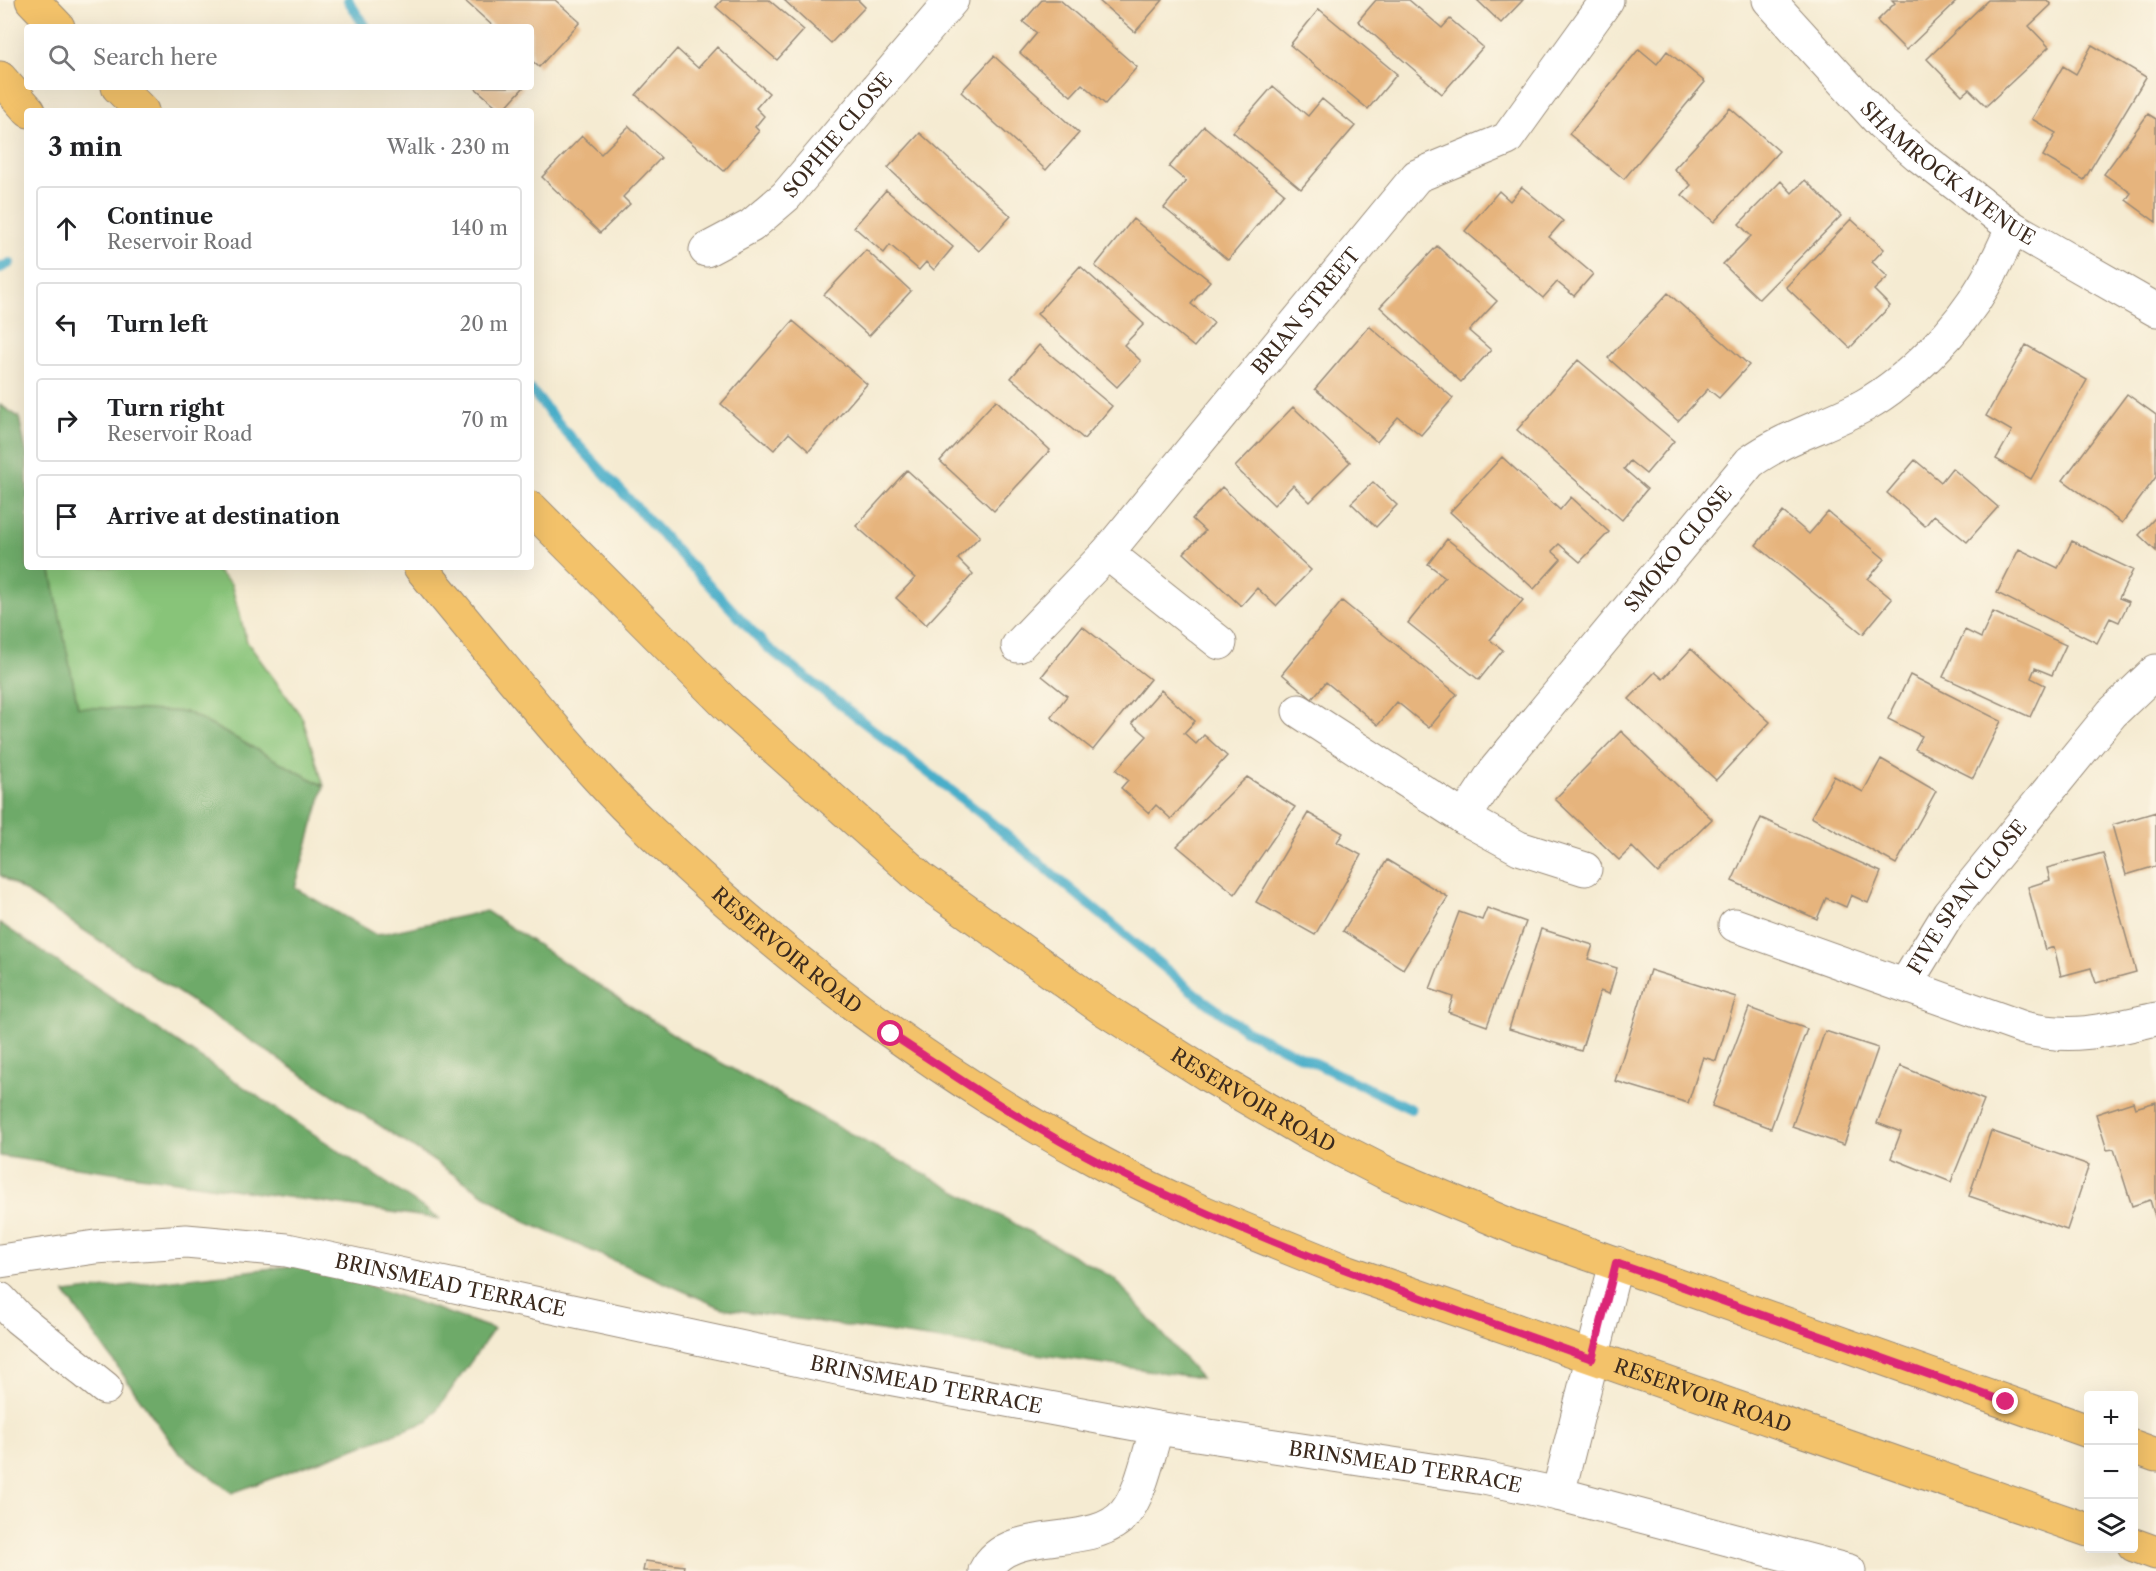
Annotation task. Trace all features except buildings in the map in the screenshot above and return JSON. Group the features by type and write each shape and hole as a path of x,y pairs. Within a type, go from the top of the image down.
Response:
{"main road":[{"path":"32,0 55,24"},
{"path":"0,78 26,108"},
{"path":"121,90 139,108"},
{"name":"RESERVOIR ROAD","path":"534,511 729,707 923,880 1102,1008 1218,1081 1306,1132 1390,1175 1521,1230 2084,1430"},
{"name":"RESERVOIR ROAD","path":"423,570 600,781 690,869 781,949 891,1034 1001,1108 1107,1166 1211,1215 1343,1270 1592,1359 2084,1529"},
{"path":"2138,1449 2156,1455"},
{"path":"2138,1547 2156,1553"}],"street":[{"name":"SOPHIE CLOSE","path":"705,250 751,226 786,196 952,0"},
{"name":"BRIAN STREET","path":"1018,646 1107,553 1417,176 1507,138 1607,0"},
{"name":"SHAMROCK AVENUE","path":"1769,0 1881,123 1918,156 2013,228 2156,310"},
{"name":"SMOKO CLOSE","path":"1464,818 1496,769 1750,462 1773,446 1864,405 1904,377 1964,314 1984,286 2013,228"},
{"path":"1107,553 1220,643"},
{"name":"FIVE SPAN CLOSE","path":"2156,671 2112,713 1949,913 1905,985 2024,1028 2051,1035 2100,1032 2156,1018"},
{"path":"1299,711 1464,818 1520,848 1585,869"},
{"path":"1735,925 1905,985"},
{"name":"BRINSMEAD TERRACE","path":"0,1261 95,1247 186,1241 287,1250 762,1352 1157,1428 1484,1478 1558,1494 1743,1557 1849,1571"},
{"path":"1558,1494 1616,1263"},
{"path":"0,1299 18,1318 105,1388"},
{"path":"985,1571 990,1561 1003,1551 1092,1531 1124,1515 1132,1501 1157,1428"}],"green space":[{"path":"0,405 19,417 24,441 24,570 51,570 78,707 187,712 324,786 295,888 376,935 486,911 694,1048 1114,1278 1201,1378 722,1308 526,1222 0,875"},
{"path":"51,570 215,570 231,584 247,642 302,717 324,786 187,712 78,708"},
{"path":"0,923 440,1219 0,1156"},
{"path":"306,1264 494,1329 429,1421 232,1493 178,1452 65,1293"}],"waterway":[{"path":"348,0 363,24"},
{"path":"0,268 10,263"},
{"path":"534,394 564,430 767,647 980,813 1198,996 1245,1030 1411,1109"}],"route":[{"path":"891,1034 1001,1108 1107,1166 1232,1224 1343,1270 1592,1359 1616,1263 1741,1310 2006,1402"}]}
